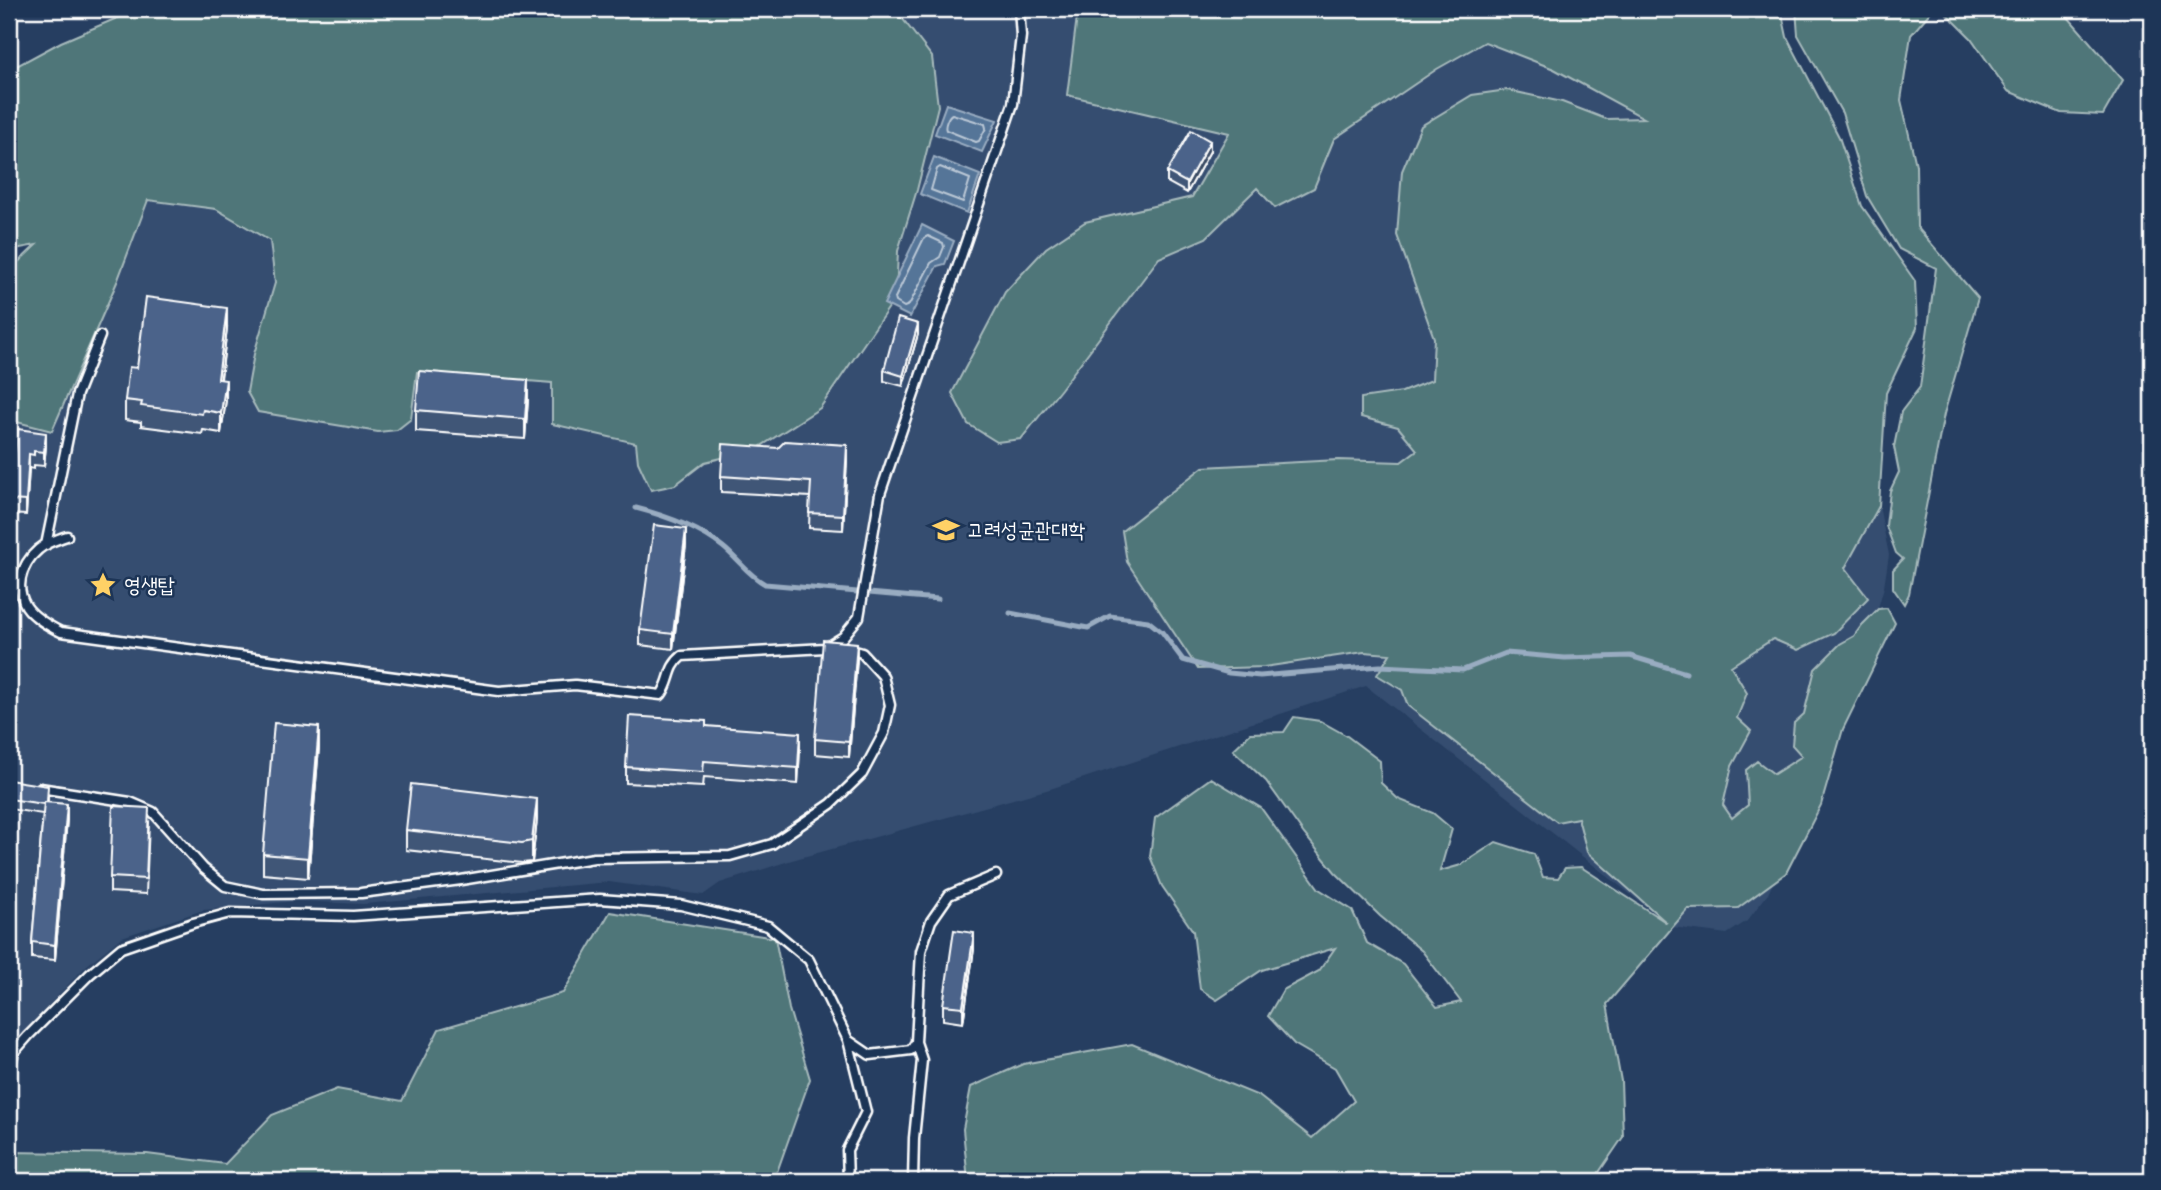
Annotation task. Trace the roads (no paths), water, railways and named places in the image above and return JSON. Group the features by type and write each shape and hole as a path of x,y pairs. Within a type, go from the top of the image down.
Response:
{"lane":[{"path":"67,536 46,545 31,556 20,575 21,592 26,606 42,622 61,632 499,691 575,685 661,695 668,686 673,663 681,656 825,648 843,637 859,617 880,494 1013,104 1021,36 1019,9"},
{"path":"46,545 77,394 100,336"},
{"path":"9,585 20,585"},
{"path":"36,787 130,802 153,812 203,868 225,886 262,894 360,893 594,858 730,856 772,844 831,804 862,774 884,733 890,705 883,676 862,653 832,644"},
{"path":"912,1181 922,1059 916,1041 921,951 931,920 949,895 996,875"},
{"path":"9,1071 14,1052 28,1035 90,974 121,948 230,913 354,916 600,900 681,905 768,926 809,960 848,1040 866,1112 848,1150 848,1181"},
{"path":"848,1040 870,1055 911,1050 916,1041"}],"water":[{"path":"946,104 997,120 982,152 935,134"},
{"path":"934,157 980,175 967,213 920,194"},
{"path":"922,225 954,241 945,264 937,266 910,317 884,304"}],"waterway":[{"path":"636,508 693,528 723,547 765,584 938,599"},
{"path":"1010,613 1088,628 1110,616 1148,621 1162,632 1183,660 1229,673 1260,676 1380,666 1463,670 1506,653 1565,658 1630,656 1686,673"}],"place":[{"name":"고려성균관대학","path":"946,530"},
{"name":"영생탑","path":"103,585"}]}
